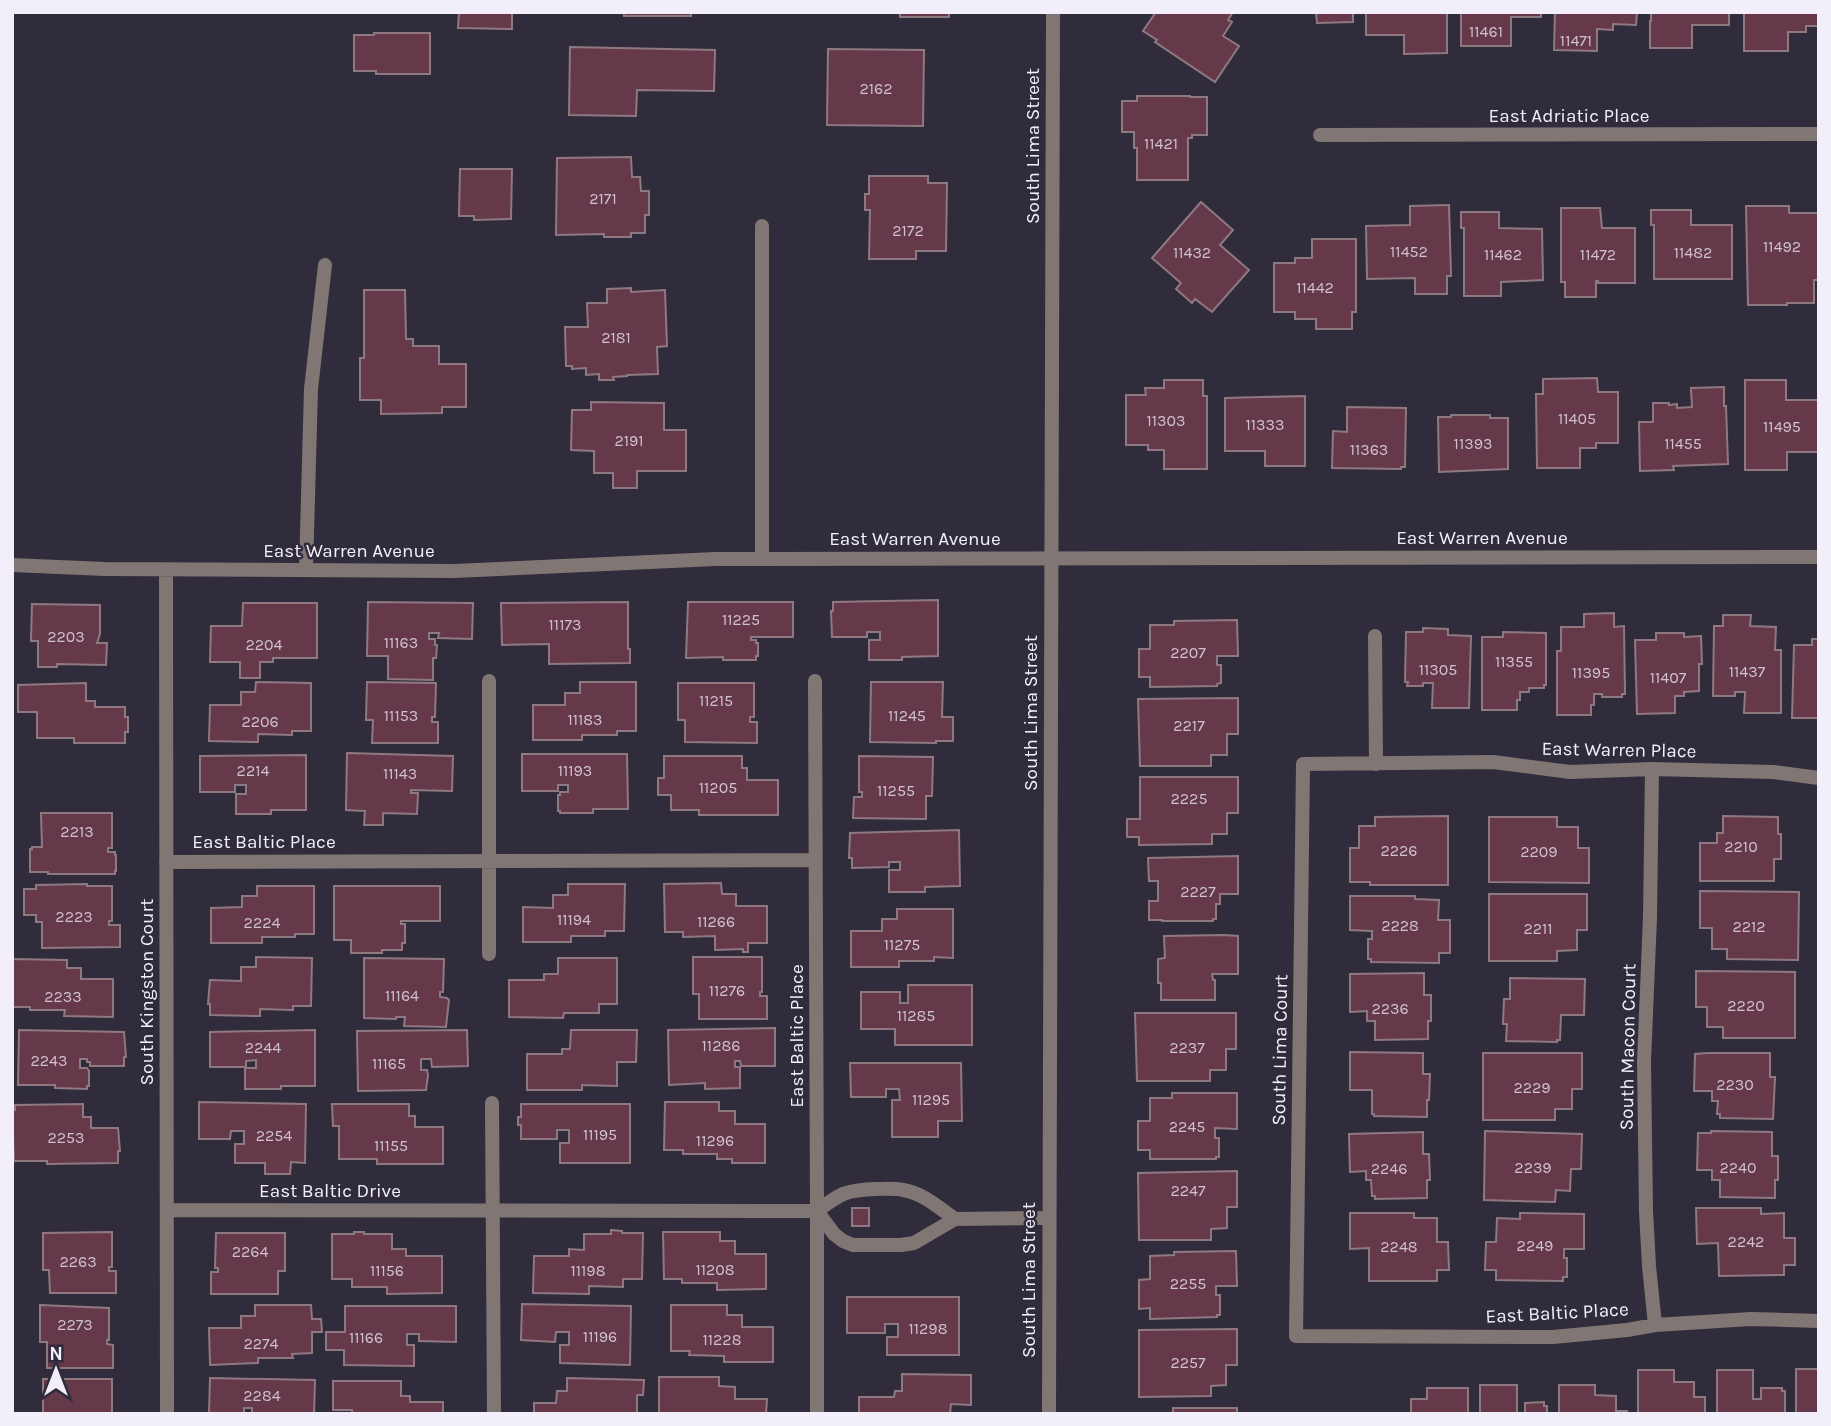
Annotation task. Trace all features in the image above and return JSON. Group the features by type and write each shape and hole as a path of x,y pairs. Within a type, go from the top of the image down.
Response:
{"street":[{"name":"South Lima Street","path":"1048,1414 1053,12"},
{"name":"East Adriatic Place","path":"1320,135 1819,134"},
{"path":"762,226 762,559"},
{"path":"306,569 311,389 325,264"},
{"name":"East Warren Avenue","path":"12,565 166,570 454,570 762,559 1819,557"},
{"name":"South Kingston Court","path":"166,570 167,1414"},
{"path":"1375,636 1376,764"},
{"path":"489,681 489,954"},
{"name":"East Baltic Place","path":"815,681 817,1211"},
{"name":"East Warren Place","path":"1303,764 1493,762 1570,772 1652,769 1773,772 1819,778"},
{"name":"South Lima Court","path":"1296,1336 1303,764"},
{"name":"South Macon Court","path":"1652,769 1644,1062 1646,1211 1656,1325"},
{"name":"East Baltic Place","path":"166,862 815,860"},
{"path":"492,1103 494,1414"},
{"path":"817,1211 836,1196 854,1189 898,1189 925,1198 955,1219"},
{"name":"East Baltic Drive","path":"167,1210 817,1211"},
{"path":"817,1211 834,1234 853,1245 914,1243 955,1219 1048,1218"},
{"path":"817,1211 817,1414"},
{"name":"East Baltic Place","path":"1296,1336 1553,1337 1656,1325 1751,1319 1819,1321"}],"building":[{"path":"459,12 512,12 512,29 458,28"},
{"path":"624,12 691,12 691,16 624,16"},
{"path":"900,12 949,12 949,17 900,17"},
{"path":"1156,12 1233,12 1228,20 1232,22 1223,36 1239,46 1215,82 1143,31"},
{"path":"1316,12 1353,12 1353,22 1317,23"},
{"path":"1366,12 1447,12 1447,53 1404,54 1404,35 1366,35"},
{"path":"1461,12 1541,12 1541,17 1511,17 1511,46 1461,46"},
{"path":"1555,12 1637,12 1636,25 1613,24 1613,30 1597,29 1597,51 1554,50"},
{"path":"1651,12 1729,12 1729,25 1692,25 1692,48 1650,48"},
{"path":"1744,12 1819,12 1819,26 1806,26 1806,32 1788,32 1788,51 1744,51"},
{"path":"430,33 430,74 376,74 376,71 354,71 354,35"},
{"path":"570,47 715,50 714,91 637,90 636,116 569,115"},
{"path":"828,49 924,50 923,126 827,125"},
{"path":"1137,96 1207,97 1207,135 1192,135 1192,138 1188,138 1188,180 1137,180 1134,132 1122,132 1122,101 1137,101"},
{"path":"631,157 632,177 640,177 641,191 649,191 649,215 645,215 645,233 631,233 631,237 604,237 604,234 556,235 557,158"},
{"path":"460,169 512,169 511,219 474,220 474,216 459,216"},
{"path":"869,176 928,176 928,183 947,183 946,251 916,251 916,259 869,259 870,210 865,210 865,194 869,194"},
{"path":"1201,202 1233,230 1220,245 1249,270 1212,312 1195,299 1192,303 1176,289 1181,283 1152,258"},
{"path":"1449,205 1451,276 1447,276 1447,294 1415,294 1415,278 1367,279 1366,226 1410,225 1410,206"},
{"path":"1746,206 1789,206 1789,213 1819,213 1819,280 1814,280 1814,303 1748,305"},
{"path":"1561,208 1600,208 1602,228 1635,228 1635,283 1596,281 1596,297 1565,297 1565,282 1561,282"},
{"path":"1651,210 1691,210 1691,225 1732,225 1732,279 1654,279 1654,225 1651,225"},
{"path":"1461,212 1499,212 1499,228 1542,229 1543,280 1501,282 1501,296 1464,296 1464,228 1461,228"},
{"path":"1312,239 1356,239 1356,312 1352,312 1352,329 1316,329 1316,319 1295,319 1295,312 1274,312 1274,263 1295,263 1295,258 1312,258"},
{"path":"631,288 631,292 665,290 667,346 657,347 658,374 627,375 613,377 614,380 599,380 599,374 586,375 586,368 572,369 572,366 566,366 565,327 588,327 587,303 607,303 607,289"},
{"path":"364,290 405,290 406,339 413,339 413,346 439,346 439,364 466,364 466,407 442,407 442,413 381,414 381,400 360,400 360,358 364,358"},
{"path":"1597,378 1598,392 1618,392 1618,443 1596,443 1596,448 1580,448 1580,468 1537,468 1536,394 1543,394 1543,379"},
{"path":"1164,380 1203,380 1203,396 1207,396 1207,469 1164,469 1164,450 1148,450 1148,445 1126,445 1126,395 1146,395 1145,388 1164,388"},
{"path":"1745,380 1786,380 1786,400 1819,400 1819,452 1787,452 1787,470 1745,470"},
{"path":"1724,387 1728,464 1673,466 1674,470 1640,471 1639,422 1653,422 1653,403 1677,404 1677,408 1692,407 1691,388"},
{"path":"1305,396 1305,466 1265,466 1265,451 1225,451 1225,398"},
{"path":"591,402 664,403 664,430 686,430 686,471 637,471 637,488 613,488 613,473 594,473 594,451 571,450 572,410 591,410"},
{"path":"1347,407 1406,408 1405,467 1332,468 1333,431 1347,432"},
{"path":"1451,415 1508,418 1508,469 1439,472 1438,417"},
{"path":"938,600 938,656 869,660 869,640 880,640 880,632 867,632 867,637 832,637 833,602"},
{"path":"368,602 473,603 472,639 438,638 439,633 429,633 429,639 435,639 437,645 436,658 433,658 433,680 388,679 388,656 367,656"},
{"path":"628,602 630,663 549,664 549,644 502,645 501,603"},
{"path":"688,602 793,602 793,637 751,637 751,640 758,643 756,660 686,658"},
{"path":"243,603 317,603 317,658 273,658 273,662 260,662 260,678 240,678 240,662 210,662 211,626 242,626"},
{"path":"32,604 100,605 100,634 97,643 107,643 106,665 57,664 57,667 38,667 38,641 31,641"},
{"path":"1614,613 1614,627 1624,626 1625,694 1622,694 1622,697 1602,697 1602,694 1594,694 1591,715 1557,715 1557,651 1561,651 1561,627 1584,627 1584,614"},
{"path":"1723,615 1751,615 1750,626 1776,627 1775,650 1781,650 1781,713 1744,713 1745,692 1735,692 1735,696 1713,696 1714,626 1723,626"},
{"path":"1237,620 1238,656 1217,656 1217,665 1221,665 1221,683 1217,686 1150,687 1150,677 1139,677 1139,649 1150,649 1150,625 1174,625 1174,621"},
{"path":"1423,628 1448,629 1448,635 1471,636 1469,708 1432,708 1433,683 1407,686 1406,632 1423,632"},
{"path":"1503,632 1546,633 1546,685 1544,688 1529,688 1529,692 1520,692 1517,710 1482,710 1482,637 1503,637"},
{"path":"1656,633 1684,633 1684,637 1701,636 1699,691 1675,696 1675,713 1637,714 1635,640 1656,640"},
{"path":"1812,639 1819,639 1819,718 1792,718 1794,645 1812,645"},
{"path":"256,682 311,683 311,731 292,731 292,735 258,734 258,742 209,741 210,705 241,705 241,692 255,692"},
{"path":"367,682 436,683 435,717 432,717 432,722 438,722 438,743 372,743 373,720 366,720"},
{"path":"580,682 636,682 636,731 617,731 617,735 582,735 582,740 533,740 533,705 565,705 565,693 580,693"},
{"path":"871,682 943,682 942,717 953,717 953,741 870,742"},
{"path":"86,683 86,701 95,701 95,707 125,707 128,732 125,732 125,743 74,743 74,738 37,738 37,712 18,712 18,685"},
{"path":"678,683 754,683 754,717 750,717 750,722 757,722 757,743 685,742 685,720 678,720"},
{"path":"1238,698 1238,734 1227,734 1227,755 1211,755 1211,766 1140,766 1138,699"},
{"path":"347,753 453,756 452,791 411,790 411,793 418,793 417,814 383,813 383,825 364,825 365,811 346,810"},
{"path":"522,754 627,754 628,809 560,813 558,795 560,792 568,792 568,785 558,785 558,791 522,791"},
{"path":"306,755 306,810 236,814 236,794 246,794 246,785 235,785 235,792 200,792 200,756"},
{"path":"664,756 742,756 742,768 747,768 747,780 778,780 778,815 699,815 699,810 671,810 671,795 658,795 658,778 664,778"},
{"path":"859,756 933,757 932,796 926,796 926,819 853,818 854,797 862,797 862,792 859,792"},
{"path":"1140,777 1238,777 1238,813 1227,813 1227,834 1212,834 1212,844 1139,845 1139,837 1127,837 1127,819 1140,819"},
{"path":"41,813 112,813 112,848 108,848 108,852 115,852 116,855 115,874 30,872 30,849 42,847"},
{"path":"1448,816 1448,885 1370,885 1370,882 1350,882 1350,848 1359,848 1359,826 1375,826 1375,817"},
{"path":"1723,816 1778,817 1781,859 1774,859 1774,881 1700,881 1700,843 1717,843 1717,833 1723,833"},
{"path":"1489,817 1557,817 1557,827 1578,827 1578,848 1589,848 1589,883 1489,882"},
{"path":"959,830 960,886 925,887 925,892 889,892 889,870 900,870 900,862 889,862 889,867 852,868 852,858 849,858 850,833"},
{"path":"1238,856 1238,894 1220,894 1220,904 1216,904 1216,919 1149,920 1149,901 1158,901 1158,881 1149,881 1148,858"},
{"path":"721,883 722,894 736,894 736,906 767,906 767,943 748,943 748,952 743,952 743,949 715,950 715,936 683,937 683,932 665,932 664,884"},
{"path":"568,884 625,884 624,931 605,931 605,936 571,936 571,942 523,942 523,907 553,908 553,895 568,895"},
{"path":"36,885 112,886 112,921 109,921 109,925 120,925 120,947 42,948 42,922 36,922 36,915 24,915 24,889 36,889"},
{"path":"257,886 314,886 314,934 262,937 262,943 211,943 211,908 242,907 242,896 257,896"},
{"path":"334,886 440,886 440,921 401,921 401,924 405,924 405,943 402,943 402,950 351,953 351,940 334,940"},
{"path":"1700,891 1799,892 1798,960 1727,959 1727,949 1712,949 1712,928 1700,928"},
{"path":"1489,894 1587,894 1587,930 1577,930 1577,950 1557,951 1557,961 1489,961"},
{"path":"1350,896 1415,896 1415,899 1439,900 1438,920 1450,920 1450,953 1439,953 1439,963 1371,962 1371,959 1368,959 1368,939 1372,939 1372,931 1350,930"},
{"path":"897,909 953,909 953,958 899,961 899,967 851,967 851,931 882,931 882,919 897,919"},
{"path":"1164,936 1238,936 1238,974 1212,974 1215,980 1215,1000 1161,1000 1158,959 1165,958"},
{"path":"256,957 312,958 311,1006 293,1006 293,1010 260,1009 260,1016 210,1015 210,980 241,981 241,967 256,967"},
{"path":"693,957 762,957 760,996 767,996 767,1019 699,1019 699,994 693,994"},
{"path":"364,958 444,959 443,992 440,992 440,997 449,1000 446,1027 404,1026 405,1017 364,1018"},
{"path":"558,958 617,958 617,1004 599,1004 599,1013 564,1013 563,1018 509,1017 509,980 544,980 544,974 558,974"},
{"path":"12,959 67,960 67,968 81,968 81,979 113,979 113,1017 64,1016 65,1010 12,1007"},
{"path":"1696,971 1795,972 1795,1038 1723,1038 1723,1027 1707,1027 1707,1007 1696,1007"},
{"path":"1424,973 1424,995 1431,995 1428,1039 1375,1040 1375,1021 1367,1021 1367,1011 1350,1012 1350,974"},
{"path":"1510,978 1585,979 1584,1015 1561,1015 1560,1040 1557,1042 1506,1041 1507,1024 1503,1024 1504,999 1510,999"},
{"path":"908,985 972,985 972,1045 895,1045 895,1029 861,1029 861,992 900,992 900,1003 908,1003"},
{"path":"1135,1013 1236,1013 1236,1049 1226,1049 1226,1070 1210,1070 1210,1081 1137,1081"},
{"path":"775,1028 775,1066 741,1066 740,1061 735,1061 735,1067 740,1067 740,1088 705,1089 705,1083 669,1085 668,1030"},
{"path":"19,1030 124,1032 124,1066 90,1066 87,1059 80,1059 80,1068 87,1068 89,1071 87,1089 55,1088 55,1085 18,1085"},
{"path":"315,1030 315,1086 245,1089 245,1068 256,1068 256,1060 246,1061 246,1067 210,1067 210,1032"},
{"path":"467,1030 468,1066 432,1067 431,1059 421,1059 421,1070 427,1070 428,1075 426,1090 358,1091 357,1031"},
{"path":"571,1030 637,1030 636,1062 617,1062 617,1086 582,1085 582,1090 527,1090 527,1054 562,1054 562,1049 570,1049"},
{"path":"1350,1052 1423,1053 1423,1074 1430,1074 1427,1117 1374,1116 1372,1090 1350,1090"},
{"path":"1483,1053 1582,1053 1582,1089 1572,1089 1572,1109 1555,1109 1555,1120 1483,1120"},
{"path":"1770,1053 1770,1077 1775,1077 1773,1119 1720,1118 1720,1114 1717,1114 1718,1101 1712,1101 1712,1091 1694,1091 1695,1054"},
{"path":"850,1063 961,1063 962,1121 938,1121 938,1137 892,1137 892,1100 900,1100 899,1089 886,1089 886,1097 851,1097"},
{"path":"1172,1093 1237,1093 1237,1129 1215,1128 1215,1138 1219,1138 1219,1157 1150,1159 1150,1150 1138,1150 1138,1121 1150,1121 1150,1098 1172,1098"},
{"path":"199,1102 306,1104 305,1163 291,1162 290,1174 265,1174 265,1163 235,1163 235,1144 244,1144 244,1131 231,1131 230,1139 199,1139"},
{"path":"665,1102 719,1102 719,1111 735,1111 735,1124 765,1124 765,1163 732,1163 732,1159 717,1159 717,1154 683,1154 683,1150 664,1150"},
{"path":"83,1104 83,1117 91,1117 91,1128 118,1128 118,1163 47,1164 47,1161 14,1161 12,1110 15,1110 15,1105"},
{"path":"332,1104 409,1104 409,1116 415,1116 415,1127 443,1127 443,1164 377,1164 377,1159 339,1159 339,1126 333,1126"},
{"path":"521,1104 630,1104 630,1163 560,1163 560,1143 569,1143 569,1130 557,1130 557,1139 521,1139 518,1117 521,1117"},
{"path":"1485,1131 1582,1134 1581,1169 1571,1169 1570,1191 1556,1190 1555,1202 1484,1200"},
{"path":"1423,1132 1423,1154 1429,1154 1430,1180 1427,1180 1427,1198 1375,1199 1375,1196 1372,1196 1371,1180 1366,1180 1366,1171 1350,1172 1349,1134"},
{"path":"1772,1132 1772,1156 1778,1156 1775,1198 1720,1197 1720,1180 1712,1180 1712,1170 1697,1170 1698,1133"},
{"path":"1237,1171 1237,1207 1227,1207 1227,1228 1211,1229 1211,1240 1139,1240 1138,1173"},
{"path":"852,1208 869,1208 869,1226 852,1226"},
{"path":"1696,1208 1761,1208 1761,1214 1784,1213 1784,1238 1795,1238 1795,1265 1784,1265 1784,1275 1719,1276 1718,1243 1697,1244"},
{"path":"1350,1213 1414,1213 1414,1218 1437,1218 1437,1242 1448,1242 1449,1270 1437,1270 1437,1281 1369,1281 1369,1248 1350,1249"},
{"path":"1520,1213 1584,1214 1584,1249 1564,1249 1567,1277 1563,1277 1563,1281 1496,1280 1496,1270 1485,1270 1486,1242 1496,1242 1497,1218 1520,1219"},
{"path":"611,1230 643,1233 642,1279 623,1279 623,1287 589,1286 589,1294 533,1293 534,1256 569,1256 569,1249 584,1250 584,1234 611,1234"},
{"path":"112,1232 112,1267 109,1267 109,1271 116,1271 116,1293 50,1293 49,1270 43,1270 43,1233"},
{"path":"663,1232 720,1232 720,1241 735,1241 735,1254 766,1254 766,1289 717,1290 717,1283 682,1283 682,1279 664,1279"},
{"path":"216,1233 285,1233 285,1271 278,1271 278,1294 211,1294 211,1272 218,1272 218,1268 215,1268"},
{"path":"332,1234 392,1234 392,1249 406,1249 406,1256 442,1256 442,1293 387,1294 387,1287 352,1287 352,1279 332,1279"},
{"path":"1236,1251 1237,1286 1216,1286 1216,1295 1220,1295 1220,1315 1217,1317 1150,1319 1150,1308 1139,1309 1139,1280 1150,1279 1150,1256 1174,1255 1174,1252"},
{"path":"847,1297 959,1297 959,1355 887,1355 887,1337 898,1337 898,1324 885,1324 885,1333 847,1333"},
{"path":"522,1304 631,1306 630,1365 560,1363 560,1345 569,1345 569,1332 556,1332 555,1342 521,1340"},
{"path":"40,1305 109,1308 107,1344 113,1345 113,1368 47,1368 47,1342 40,1342"},
{"path":"255,1305 311,1305 312,1319 321,1319 322,1332 312,1332 312,1353 292,1354 293,1358 258,1358 258,1363 210,1365 209,1328 241,1328 241,1316 255,1316"},
{"path":"671,1305 727,1305 727,1315 742,1315 742,1327 773,1327 773,1362 724,1362 724,1356 689,1355 690,1351 671,1351"},
{"path":"345,1306 456,1306 456,1342 419,1341 419,1334 407,1334 407,1345 414,1345 414,1366 344,1365 344,1350 326,1350 326,1332 345,1332"},
{"path":"1237,1329 1237,1365 1226,1365 1226,1385 1211,1386 1211,1396 1139,1397 1139,1330"},
{"path":"1796,1369 1819,1369 1819,1414 1796,1414"},
{"path":"1638,1370 1674,1370 1674,1382 1694,1382 1694,1397 1705,1397 1705,1414 1638,1414"},
{"path":"1717,1370 1753,1370 1753,1399 1761,1399 1761,1388 1782,1388 1782,1391 1785,1391 1785,1414 1717,1414"},
{"path":"902,1374 971,1375 971,1405 951,1404 950,1414 859,1414 859,1397 894,1397 895,1391 902,1391"},
{"path":"659,1377 719,1377 719,1386 735,1387 735,1399 767,1399 766,1414 659,1414"},
{"path":"210,1378 315,1380 314,1414 252,1414 252,1408 244,1408 244,1414 209,1414"},
{"path":"567,1378 644,1380 643,1395 637,1395 637,1414 534,1414 534,1403 556,1403 557,1391 567,1391"},
{"path":"43,1379 112,1379 112,1414 43,1414"},
{"path":"333,1381 401,1381 401,1396 410,1396 410,1402 443,1402 443,1414 352,1414 352,1410 333,1410"},
{"path":"1480,1385 1517,1385 1517,1414 1480,1414"},
{"path":"1559,1385 1595,1385 1595,1395 1616,1396 1616,1411 1627,1411 1626,1414 1559,1414"},
{"path":"1427,1388 1468,1388 1468,1414 1411,1414 1411,1399 1427,1399"},
{"path":"1544,1402 1547,1414 1525,1414 1525,1403"},
{"path":"1173,1408 1237,1408 1237,1414 1173,1414"}]}
